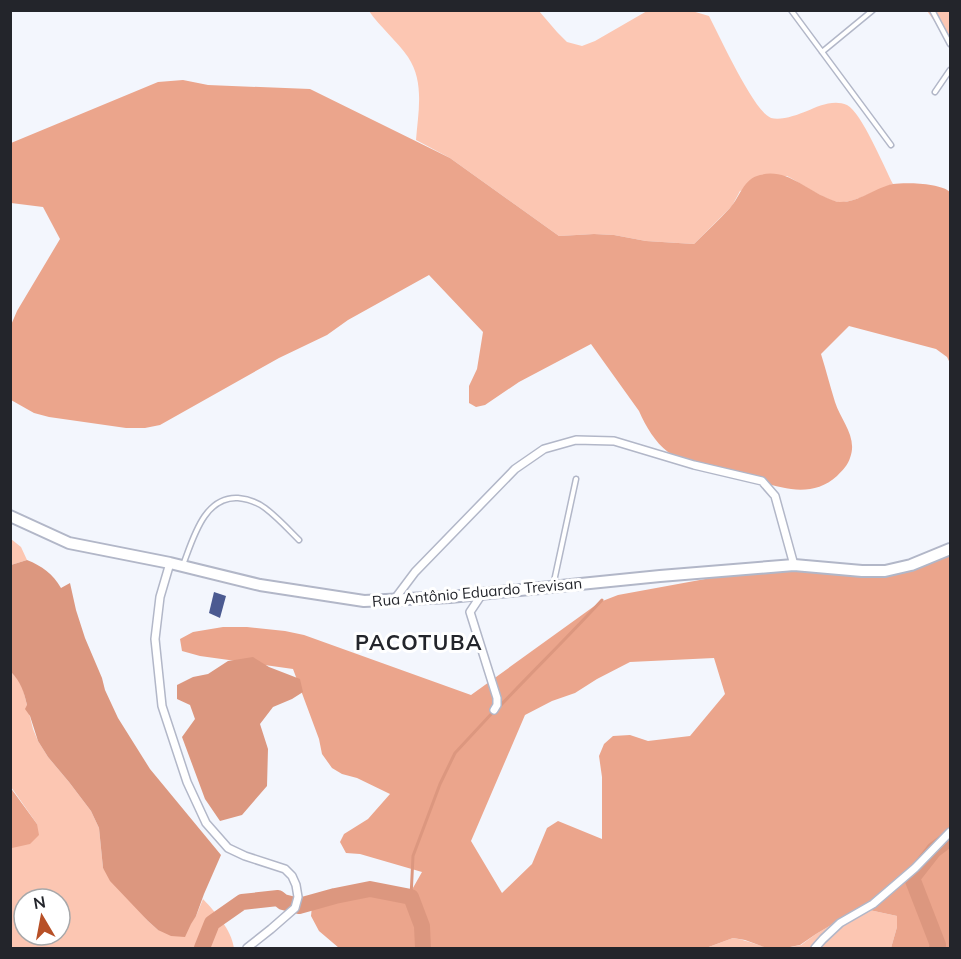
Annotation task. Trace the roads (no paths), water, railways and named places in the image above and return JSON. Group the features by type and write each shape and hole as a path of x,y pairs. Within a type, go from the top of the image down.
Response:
{"street":[{"path":"394,600 415,572 515,469 544,448 576,440 614,441 694,465 762,481 775,496 794,565"},
{"name":"Rua Antônio Eduardo Trevisan","path":"10,516 69,543 170,563 260,585 364,601 450,597 794,565 885,571 911,565 951,549"},
{"path":"170,563 160,597 155,639 162,706 187,782 206,823 228,848 285,869 292,876 296,885 298,897 295,908 247,948"},
{"path":"482,594 470,612 497,698 494,710"},
{"path":"815,948 840,923 873,904 915,868 951,832"}],"lane":[{"path":"791,10 891,145"},
{"path":"822,52 873,10"},
{"path":"932,10 951,44"},
{"path":"935,92 951,70"},
{"path":"553,587 576,478"},
{"path":"182,566 207,513 228,498 242,498 264,507 299,540"}],"waterway":[{"path":"499,707 602,600"},
{"path":"411,897 413,856 440,784 455,753 494,711"},
{"path":"937,948 938,945 912,878 934,850 950,838"},
{"path":"202,948 212,923 242,902 278,898 283,902 299,906 370,889 411,897 422,926 423,948"}],"district":[{"name":"PACOTUBA","path":"419,642"}]}
